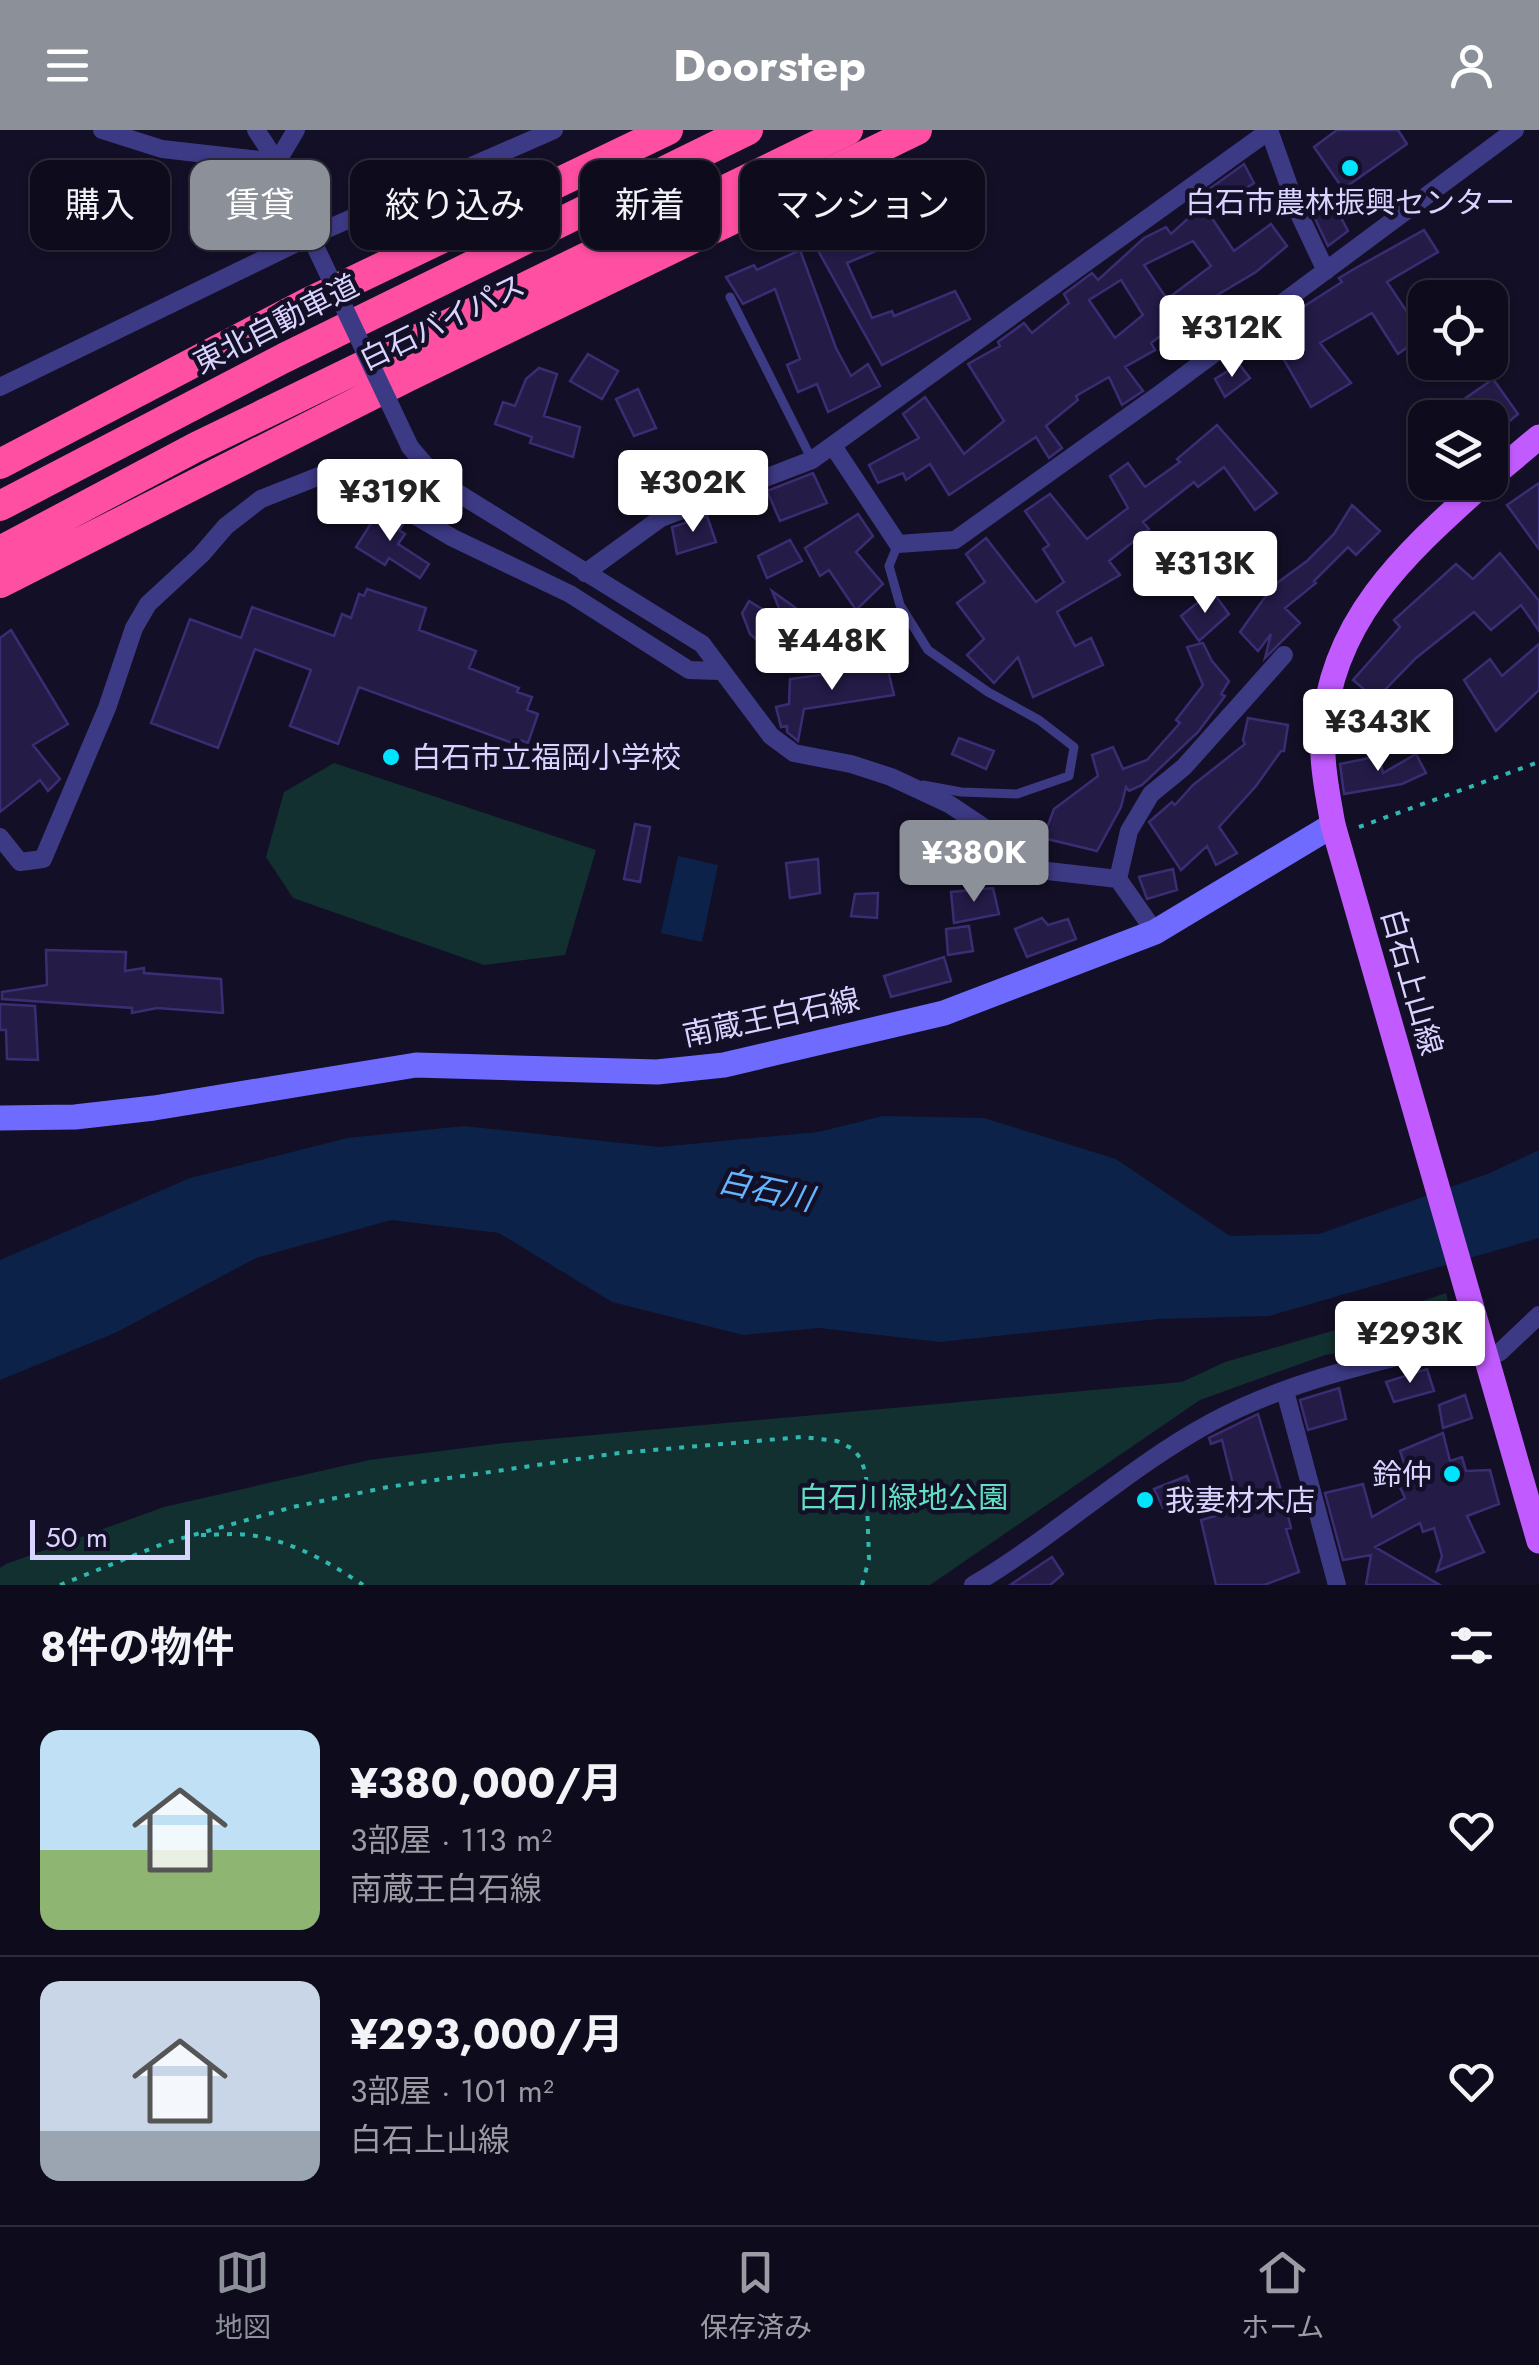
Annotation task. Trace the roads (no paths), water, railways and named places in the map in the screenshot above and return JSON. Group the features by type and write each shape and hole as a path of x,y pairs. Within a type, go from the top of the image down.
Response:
{"highway":[{"name":"東北自動車道","path":"0,464 306,304 668,130"},
{"name":"東北自動車道","path":"0,506 284,358 748,130"},
{"name":"白石バイパス","path":"0,550 196,447 848,130"},
{"name":"白石バイパス","path":"0,584 389,386 917,130"}],"main road":[{"name":"白石上山線","path":"1508,463 1539,437"},
{"name":"白石上山線","path":"1465,500 1383,580 1358,618 1328,693 1322,736 1336,834 1539,1541"},
{"name":"南蔵王白石線","path":"0,1118 75,1118 154,1108 416,1065 657,1072 724,1065 944,1012 1155,932 1336,834"}],"street":[{"path":"102,130 162,148 261,160"},
{"path":"256,130 276,160"},
{"path":"278,160 296,130"},
{"path":"330,233 554,130"},
{"path":"585,573 661,518 812,460 1270,130 1299,214 1326,271"},
{"path":"833,446 898,544 954,540 1514,130"},
{"path":"0,387 293,250"},
{"path":"316,250 410,447 440,482 702,644 770,736 794,753 851,764 896,780 962,812 1030,868 1118,879"},
{"path":"0,837 20,862 43,859 107,708 134,628 148,604 201,556 226,526 261,498 322,475 360,483 453,538 570,594 689,670 720,671"},
{"path":"1155,932 1118,879 1128,832 1151,794 1184,768 1284,655"},
{"path":"972,1585 990,1580 1163,1451 1254,1401 1340,1372 1480,1337 1500,1352 1539,1315"},
{"path":"1285,1391 1337,1585"}],"lane":[{"path":"730,298 812,460"},
{"path":"896,780 960,792 1017,794 1069,776 1074,747 1040,720 988,692 928,650 900,606 889,566 898,544"}],"water":[{"path":"678,856 718,865 702,942 661,933"},
{"name":"白石川","path":"883,1116 984,1118 1116,1159 1230,1236 1319,1234 1490,1173 1539,1150 1539,1238 1269,1316 1158,1319 940,1342 819,1328 743,1335 612,1302 499,1233 391,1220 256,1258 115,1333 0,1380 0,1260 190,1178 347,1138 464,1126 659,1147 818,1132"}],"place":[{"name":"白石市農林振興センター","path":"1350,168"},
{"name":"白石市立福岡小学校","path":"391,757"},
{"name":"鈴仲","path":"1452,1474"},
{"name":"我妻材木店","path":"1145,1500"}],"park label":[{"name":"白石川緑地公園","path":"903,1497"}]}
